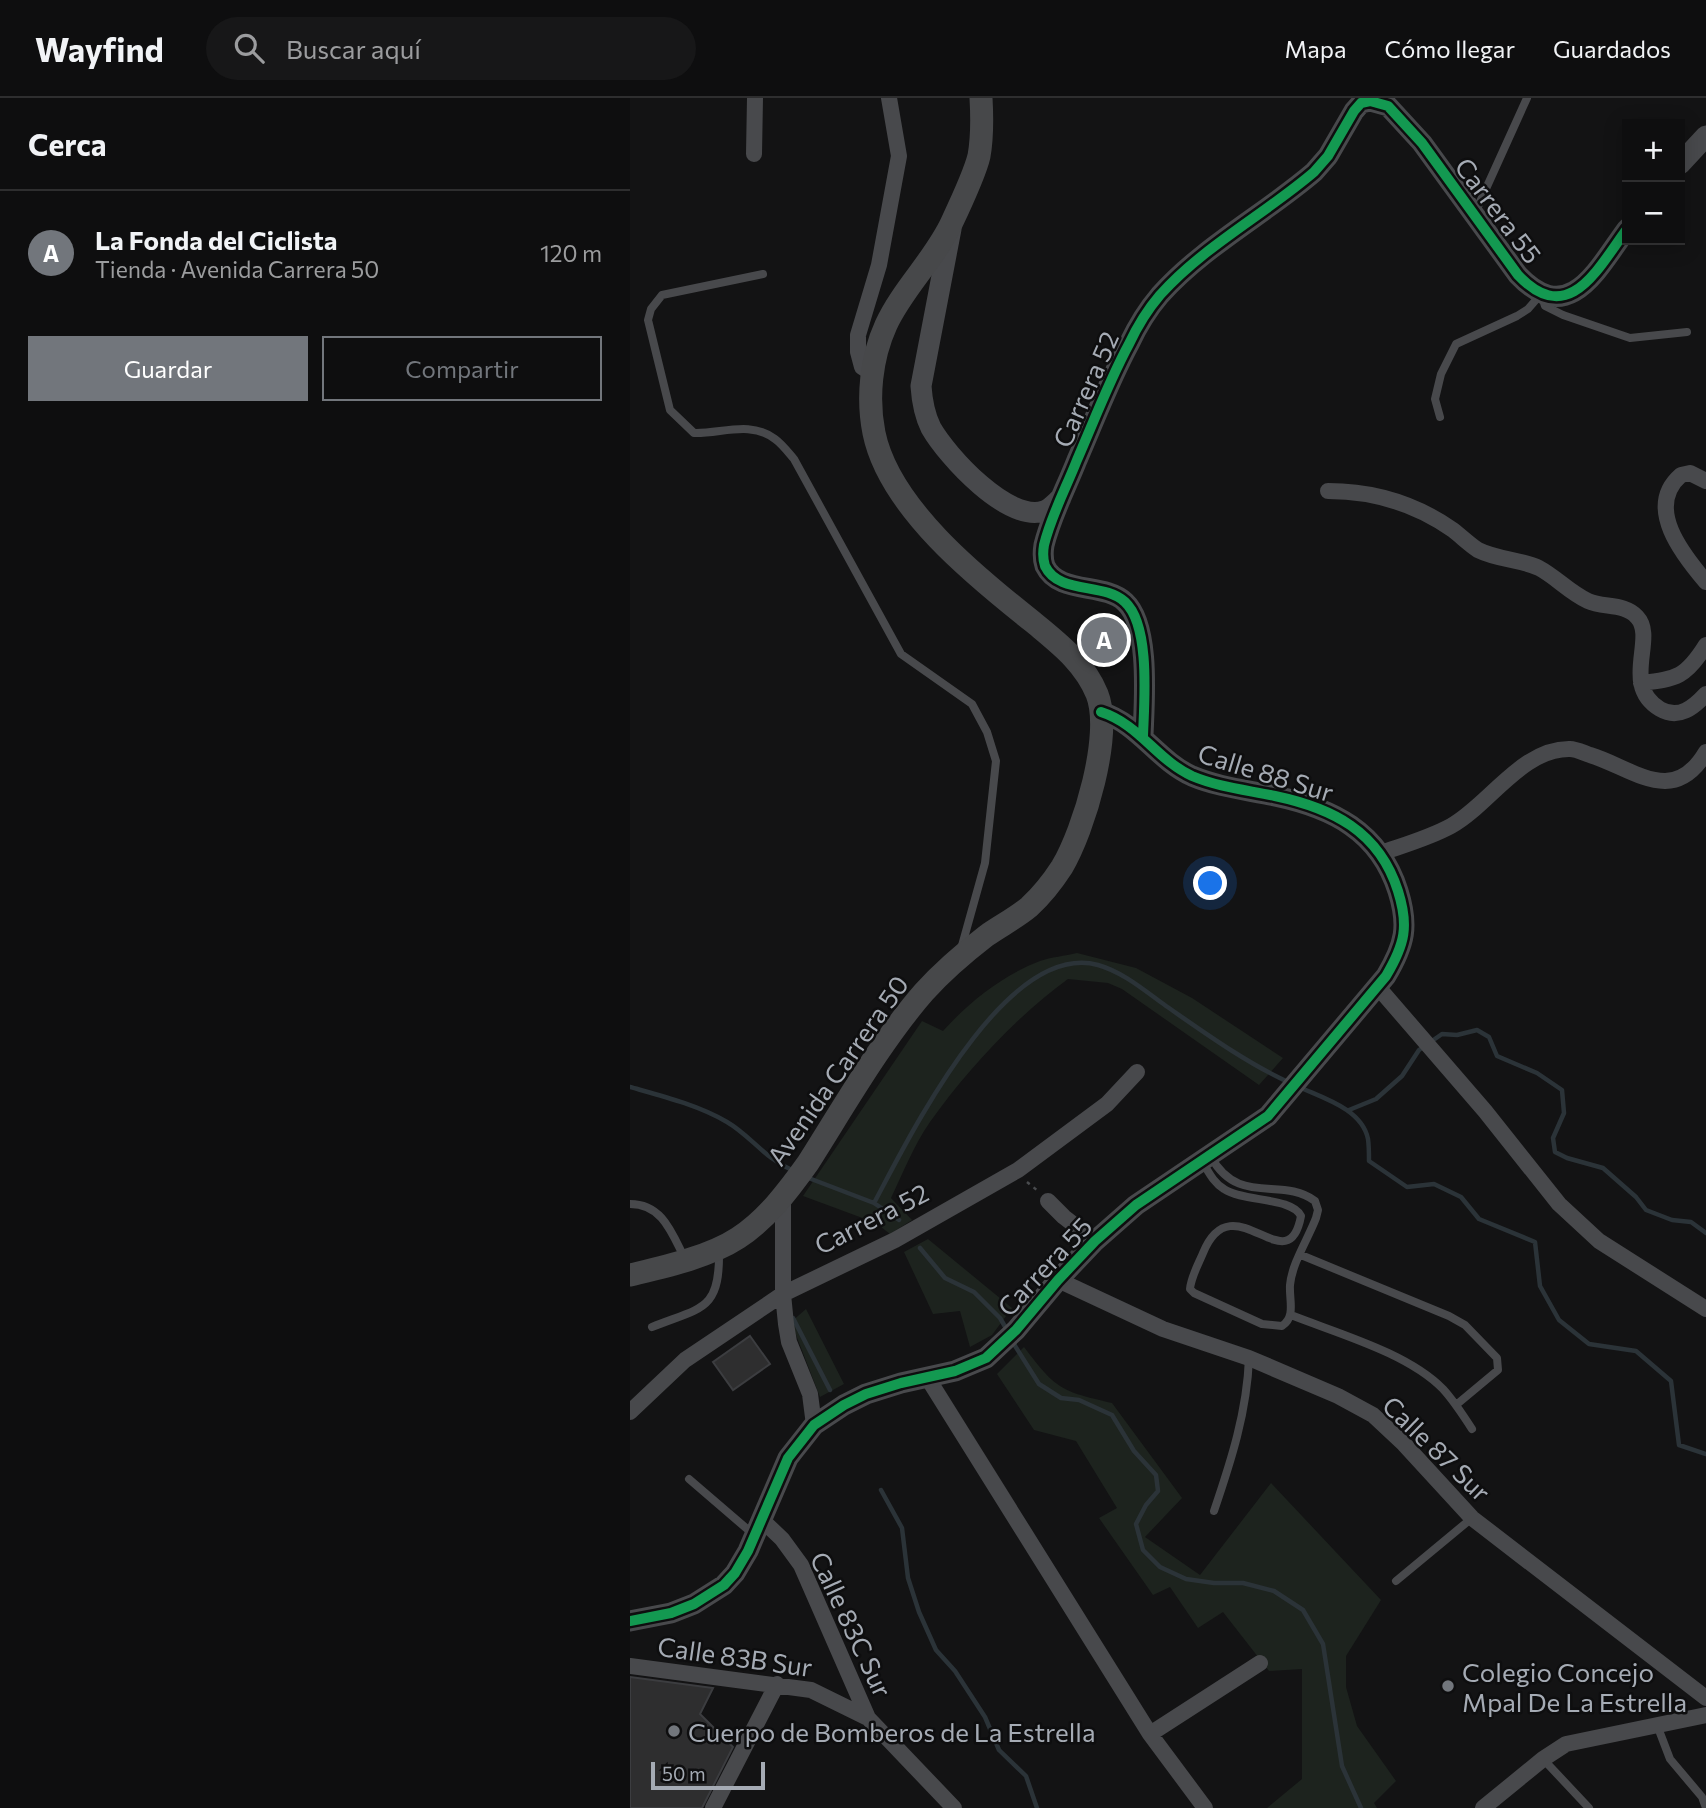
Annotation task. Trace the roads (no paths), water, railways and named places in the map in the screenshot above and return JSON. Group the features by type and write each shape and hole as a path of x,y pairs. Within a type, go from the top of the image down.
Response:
{"main road":[{"name":"Avenida Carrera 50","path":"630,1275 719,1248 751,1229 787,1191 808,1163 913,1004 959,959 1028,907 1050,884 1063,866 1087,803 1102,734 1101,712 1092,683 1078,661 943,544 899,491 882,460 874,433 871,408 877,350 887,324 952,223 979,156 981,98"}],"street":[{"path":"754,155 755,98"},
{"path":"873,374 862,367 858,345 879,265 899,156 888,98"},
{"name":"Carrera 55","path":"1370,101 1381,103 1393,110 1422,143 1518,275 1529,287 1541,294 1562,297 1576,292 1587,282 1622,236"},
{"name":"Carrera 52","path":"1143,736 1145,680 1140,636 1133,613 1126,603 1116,596 1059,580 1045,565 1044,545 1061,498 1129,343 1159,296 1196,261 1314,172 1328,156 1354,111 1361,103 1370,101"},
{"path":"1685,159 1706,136"},
{"path":"952,223 921,386 922,406 930,426 956,463 993,493 1016,508 1036,512 1046,511 1061,498"},
{"path":"1706,481 1690,473 1681,475 1667,496 1666,505 1669,526 1678,547 1706,582"},
{"path":"1328,491 1350,491 1392,499 1434,519 1481,551 1541,569 1574,594 1592,603 1631,611 1641,621 1644,634 1640,657 1641,683 1647,697 1658,708 1671,713 1692,708 1706,694"},
{"path":"1641,683 1678,677 1691,668 1706,645"},
{"name":"Calle 88 Sur","path":"1101,712 1114,716 1143,736 1184,772 1208,782 1306,803 1350,825 1368,838 1381,853"},
{"path":"1381,853 1450,827 1475,811 1498,786 1527,764 1549,752 1571,749 1603,759 1654,782 1678,779 1696,769 1706,752"},
{"name":"Carrera 55","path":"630,1621 671,1613 708,1597 735,1573 759,1529 788,1458 814,1425 866,1394 986,1359 999,1349 1095,1241 1136,1205 1251,1129 1283,1100 1377,986 1398,956 1405,926 1402,903 1381,853"},
{"path":"1377,986 1569,1213 1599,1241 1706,1309"},
{"name":"Carrera 52","path":"630,1412 685,1360 783,1294 895,1240 1018,1170 1097,1112 1137,1072"},
{"path":"787,1191 783,1294 789,1342 810,1394 814,1425"},
{"path":"1048,1200 1064,1217 1095,1241"},
{"name":"Calle 87 Sur","path":"1058,1280 1163,1329 1249,1358 1338,1396 1373,1415 1472,1518 1706,1699"},
{"path":"927,1377 1150,1734 1205,1808"},
{"name":"Calle 83C Sur","path":"759,1529 782,1539 801,1565 868,1718 954,1808"},
{"path":"1150,1734 1260,1663"},
{"name":"Calle 83B Sur","path":"630,1666 811,1690 868,1718"},
{"path":"713,1808 777,1684"},
{"path":"1483,1808 1543,1759 1566,1744 1706,1715"}],"lane":[{"path":"1474,216 1527,98"},
{"path":"763,274 662,295 652,309 648,320 670,410 694,433 746,427 773,437 801,469 901,654 972,704 988,732 996,761 985,863 959,959"},
{"path":"1541,294 1545,306 1563,315 1630,338 1687,332"},
{"path":"1440,417 1435,399 1441,374 1456,344 1517,316 1528,309 1541,294"},
{"path":"1205,1158 1226,1177 1239,1184 1264,1190 1298,1192 1315,1201 1318,1210 1316,1218 1293,1271 1290,1285 1291,1315 1282,1326 1272,1326 1190,1289 1208,1241 1217,1231 1234,1226 1252,1230 1274,1242 1286,1240 1295,1234 1301,1216 1293,1207 1250,1199 1226,1191 1211,1177 1205,1158"},
{"path":"630,1204 645,1205 664,1219 685,1259"},
{"path":"652,1327 709,1302 715,1293 719,1276 719,1248"},
{"path":"1301,1255 1465,1325 1499,1364 1497,1370 1456,1405"},
{"path":"1291,1315 1401,1358 1430,1377 1456,1405 1472,1429"},
{"path":"1214,1511 1237,1441 1248,1385 1249,1358"},
{"path":"689,1479 759,1529"},
{"path":"1396,1581 1472,1518"},
{"path":"1657,1725 1670,1759 1702,1797 1706,1808"},
{"path":"1543,1759 1590,1808"}],"waterway":[{"path":"874,1203 911,1135 964,1050 995,1012 1029,982 1063,965 1098,965 1116,972 1226,1047 1288,1082"},
{"path":"1349,1110 1376,1099 1402,1076 1419,1050 1442,1034 1457,1035 1477,1030 1489,1037 1497,1056 1537,1073 1562,1090 1564,1113 1553,1138 1555,1152 1603,1168 1636,1197 1646,1210 1672,1220 1691,1222 1706,1233"},
{"path":"630,1087 716,1116 792,1170"},
{"path":"1299,1087 1350,1112 1358,1120 1368,1139 1369,1161 1407,1187 1434,1184 1461,1197 1479,1219 1535,1242 1540,1286 1559,1320 1589,1344 1636,1351 1671,1381 1679,1445 1706,1454"},
{"path":"806,1177 874,1203 899,1220"},
{"path":"920,1248 945,1278 974,1292 1000,1318 1007,1330"},
{"path":"793,1318 830,1390"},
{"path":"1012,1341 1039,1384 1061,1398 1079,1400 1112,1415 1134,1451 1156,1475 1158,1491 1146,1505 1136,1524 1143,1550 1160,1567 1186,1579 1243,1583 1274,1591 1303,1610 1323,1644 1342,1766 1361,1808"},
{"path":"881,1490 902,1528 908,1578 936,1650 955,1671 985,1717 999,1750 1026,1776 1037,1808"}],"place":[{"name":"La Fonda del Ciclista","path":"1104,640"},
{"name":"Colegio Concejo Mpal De La Estrella","path":"1448,1686"},
{"name":"Cuerpo de Bomberos de La Estrella","path":"674,1731"}]}
